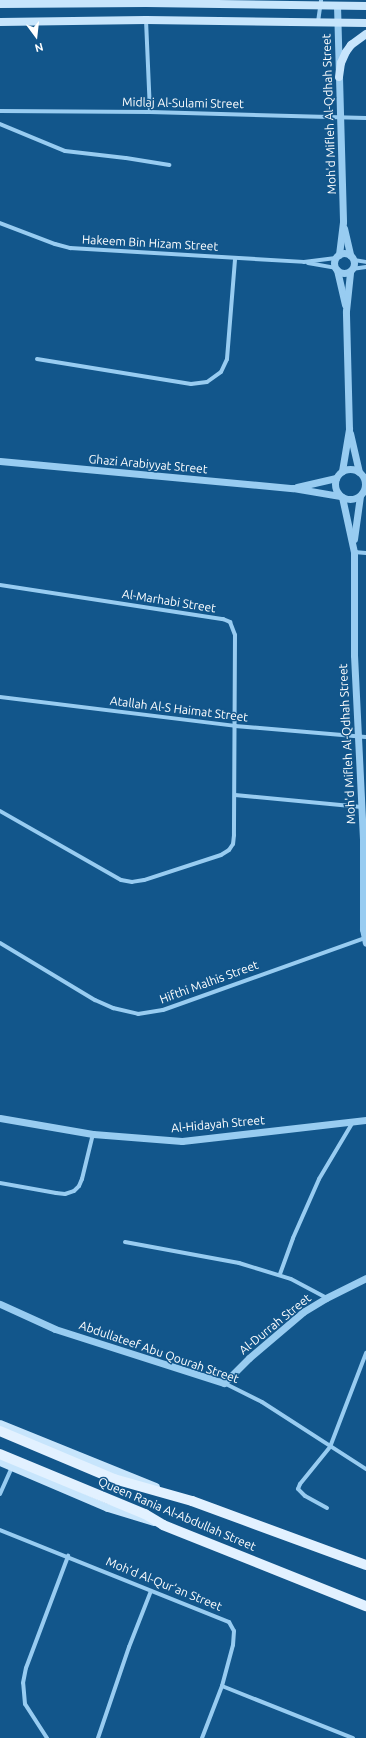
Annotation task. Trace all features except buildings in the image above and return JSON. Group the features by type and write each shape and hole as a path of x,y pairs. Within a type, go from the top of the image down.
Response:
{"main road":[{"path":"0,4 320,2 337,5 366,6"},
{"path":"0,22 146,20 366,23"},
{"path":"339,77 341,63 346,52 351,45 366,34"},
{"path":"0,1424 192,1501"},
{"name":"Queen Rania Al-Abdullah Street","path":"0,1432 114,1479 192,1501 366,1565"},
{"name":"Queen Rania Al-Abdullah Street","path":"0,1454 145,1514 163,1525 366,1606"},
{"path":"0,1462 108,1508 163,1525"}],"street":[{"path":"318,22 320,2"},
{"name":"Moh'd Mifleh Al-Qdhah Street","path":"337,5 343,222 337,257"},
{"path":"146,20 150,112"},
{"name":"Midlaj Al-Sulami Street","path":"0,111 150,112 366,118"},
{"path":"0,124 65,151 126,158 169,165"},
{"name":"Moh'd Mifleh Al-Qdhah Street","path":"343,222 352,257"},
{"name":"Hakeem Bin Hizam Street","path":"0,223 55,244 70,248 304,262 337,269"},
{"path":"346,311 337,269 334,264 337,257 344,254 366,262"},
{"name":"Hakeem Bin Hizam Street","path":"304,262 337,257"},
{"path":"349,429 366,482 363,493 350,500 341,496 335,486 336,478 342,471 349,429 346,311 352,257"},
{"path":"37,359 191,384 208,382 221,372 227,359 235,259"},
{"path":"337,269 344,273 366,267"},
{"name":"Ghazi Arabiyyat Street","path":"0,461 293,488 341,496"},
{"path":"342,471 351,469 362,473"},
{"name":"Ghazi Arabiyyat Street","path":"293,488 336,478"},
{"name":"Moh'd Mifleh Al-Qdhah Street","path":"353,543 363,493"},
{"name":"Moh'd Mifleh Al-Qdhah Street","path":"341,496 354,552 354,655 357,737 364,840 365,941"},
{"path":"354,552 366,553"},
{"name":"Al-Marhabi Street","path":"0,585 223,619 230,622 235,635 235,726"},
{"name":"Atallah Al-S Haimat Street","path":"0,697 235,726 366,737"},
{"path":"0,811 121,880 132,882 151,878 221,854 229,850 233,844 234,835 235,726"},
{"path":"235,795 361,807"},
{"name":"Hifthi Malhis Street","path":"0,943 95,1000 113,1008 138,1014 163,1010 365,941"},
{"name":"Al-Hidayah Street","path":"0,1118 94,1134 182,1141 365,1118"},
{"path":"280,1274 293,1238 319,1179 354,1120"},
{"path":"0,1183 65,1194 74,1191 79,1186 82,1179 94,1134"},
{"path":"125,1242 239,1263 280,1274 326,1298"},
{"name":"Al-Durrah Street","path":"224,1383 273,1337 303,1312 326,1298 366,1278"},
{"name":"Abdullateef Abu Qourah Street","path":"0,1304 55,1329 122,1352 224,1383 262,1402 366,1469"},
{"path":"327,1508 304,1496 298,1490 300,1484 330,1447 366,1353"},
{"path":"0,1494 12,1466"},
{"name":"Moh’d Al-Qur’an Street","path":"0,1530 68,1556 151,1591 218,1616 231,1625 234,1638 222,1686 202,1738"},
{"path":"47,1738 25,1704 23,1683 26,1668 68,1556"},
{"path":"98,1738 129,1647 151,1591"},
{"path":"222,1686 353,1738"}]}
